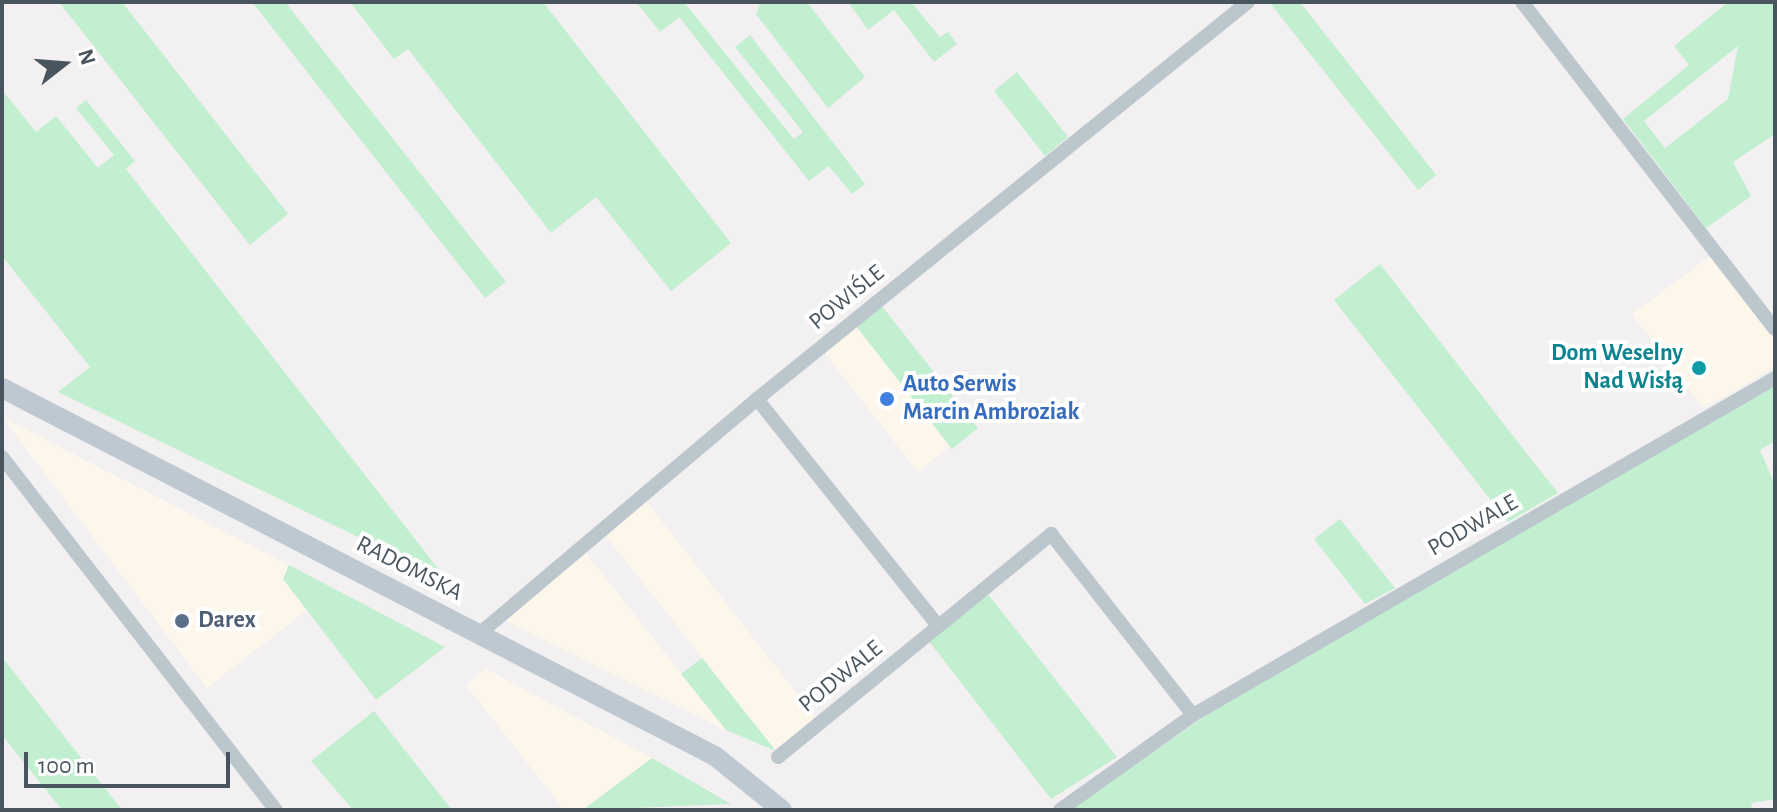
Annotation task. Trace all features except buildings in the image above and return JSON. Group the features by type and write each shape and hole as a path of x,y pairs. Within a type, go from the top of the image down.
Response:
{"main road":[{"name":"RADOMSKA","path":"2,388 715,756 782,810"}],"street":[{"name":"POWIŚLE","path":"479,634 757,399 1248,2"},
{"path":"1522,2 1775,329"},
{"name":"PODWALE","path":"1060,810 1193,715 1775,378"},
{"path":"757,399 938,626"},
{"path":"2,457 276,810"},
{"name":"PODWALE","path":"778,757 1051,534 1193,715"}],"shaded area":[{"path":"1713,254 1775,340 1775,367 1704,408 1632,314"},
{"name":"Auto Serwis Marcin Ambroziak","path":"856,326 950,446 918,472 824,352"},
{"path":"2,417 289,565 283,579 307,610 207,688"},
{"path":"646,501 817,719 776,751 605,535"},
{"path":"585,552 726,730 505,620"},
{"path":"486,669 652,758 582,810 564,810 466,685"}],"green space":[{"path":"59,2 122,2 288,214 250,245"},
{"path":"252,2 285,2 506,282 485,298"},
{"path":"350,2 543,2 731,243 671,291 596,197 551,233 408,49 394,59"},
{"path":"636,2 684,2 794,139 803,132 735,47 750,35 865,184 852,194 829,166 809,181 679,17 660,32"},
{"path":"761,2 807,2 865,77 828,108 756,14"},
{"path":"848,2 911,2 940,37 948,32 957,44 934,62 894,10 868,30"},
{"path":"1269,2 1300,2 1436,175 1418,190"},
{"path":"1728,2 1775,2 1775,134 1733,162 1751,196 1706,228 1623,119 1689,65 1674,46","holes":["1738,46 1728,99 1665,148 1644,121"]},
{"path":"1017,72 1068,137 1045,156 994,91"},
{"path":"2,90 36,132 56,116 98,168 114,155 76,108 86,100 135,161 126,169 447,580 58,392 90,367 2,256"},
{"path":"1380,264 1558,493 1508,522 1334,300"},
{"path":"881,305 978,428 952,449 856,326"},
{"path":"1775,385 1775,441 1760,450 1775,485 1775,799 1752,803 1751,810 1070,810 1211,712"},
{"path":"1340,519 1395,588 1365,604 1314,539"},
{"path":"289,565 445,647 376,700 283,579"},
{"path":"986,592 1117,757 1051,799 928,640"},
{"path":"2,657 122,810 62,810 2,735"},
{"path":"702,658 776,751 726,730 681,674"},
{"path":"374,711 452,810 353,810 311,761"},
{"path":"652,758 731,804 583,810"}],"place":[{"name":"Dom Weselny Nad Wisłą","path":"1699,368"},
{"name":"Auto Serwis Marcin Ambroziak","path":"887,399"},
{"name":"Darex","path":"182,621"}]}
